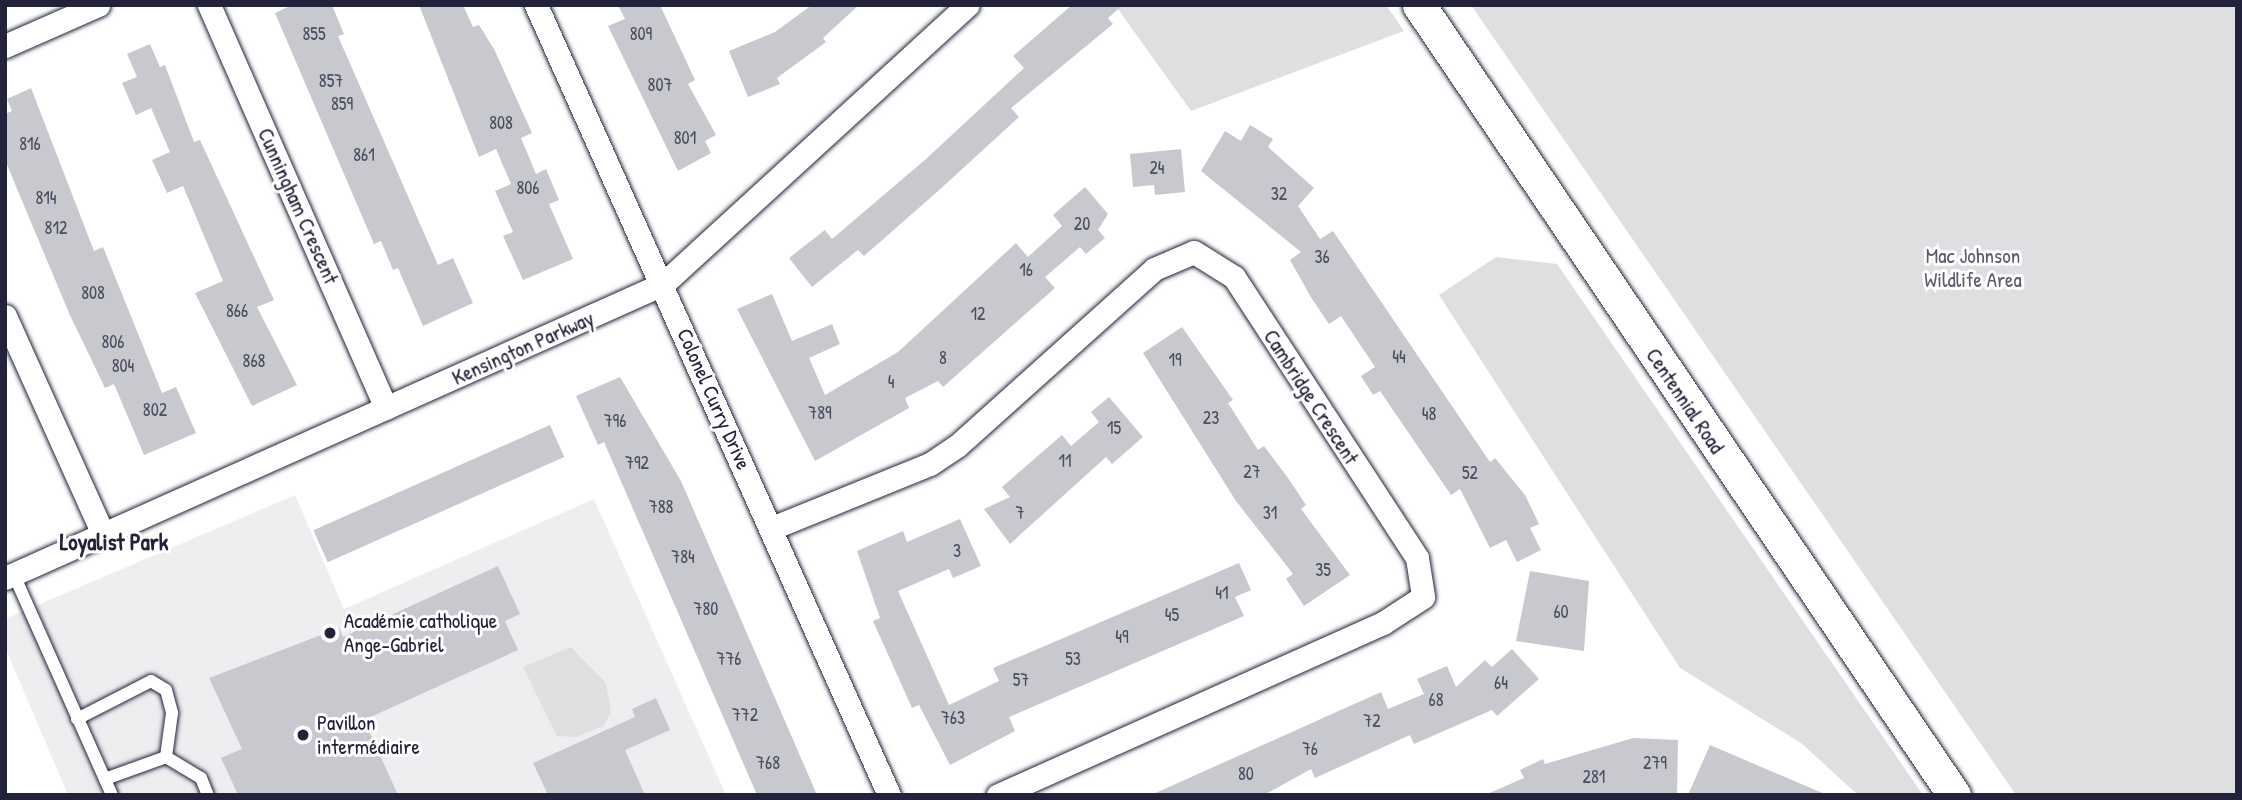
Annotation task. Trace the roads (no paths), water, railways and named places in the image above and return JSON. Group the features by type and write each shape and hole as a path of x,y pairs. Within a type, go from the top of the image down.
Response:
{"main road":[{"name":"Centennial Road","path":"1419,5 1954,795"}],"street":[{"path":"5,46 99,5"},
{"name":"Cunningham Crescent","path":"209,5 386,408"},
{"name":"Colonel Curry Drive","path":"537,5 889,795"},
{"name":"Kensington Parkway","path":"9,576 663,284 959,8"},
{"name":"Cambridge Crescent","path":"772,528 930,464 957,446 1154,269 1194,252 1234,277 1417,558 1423,597 1383,623 998,795"},
{"path":"5,316 103,534"}],"lane":[{"path":"9,576 112,795"},
{"path":"78,719 151,681 166,690 173,712 166,757"},
{"path":"105,779 166,757"},
{"path":"166,757 201,778 208,795"}],"place":[{"name":"Académie catholique Ange-Gabriel","path":"330,633"},
{"name":"Pavillon intermédiaire","path":"303,735"}],"district":[{"name":"Loyalist Park","path":"114,542"}],"park label":[{"name":"Mac Johnson Wildlife Area","path":"1973,268"}]}
